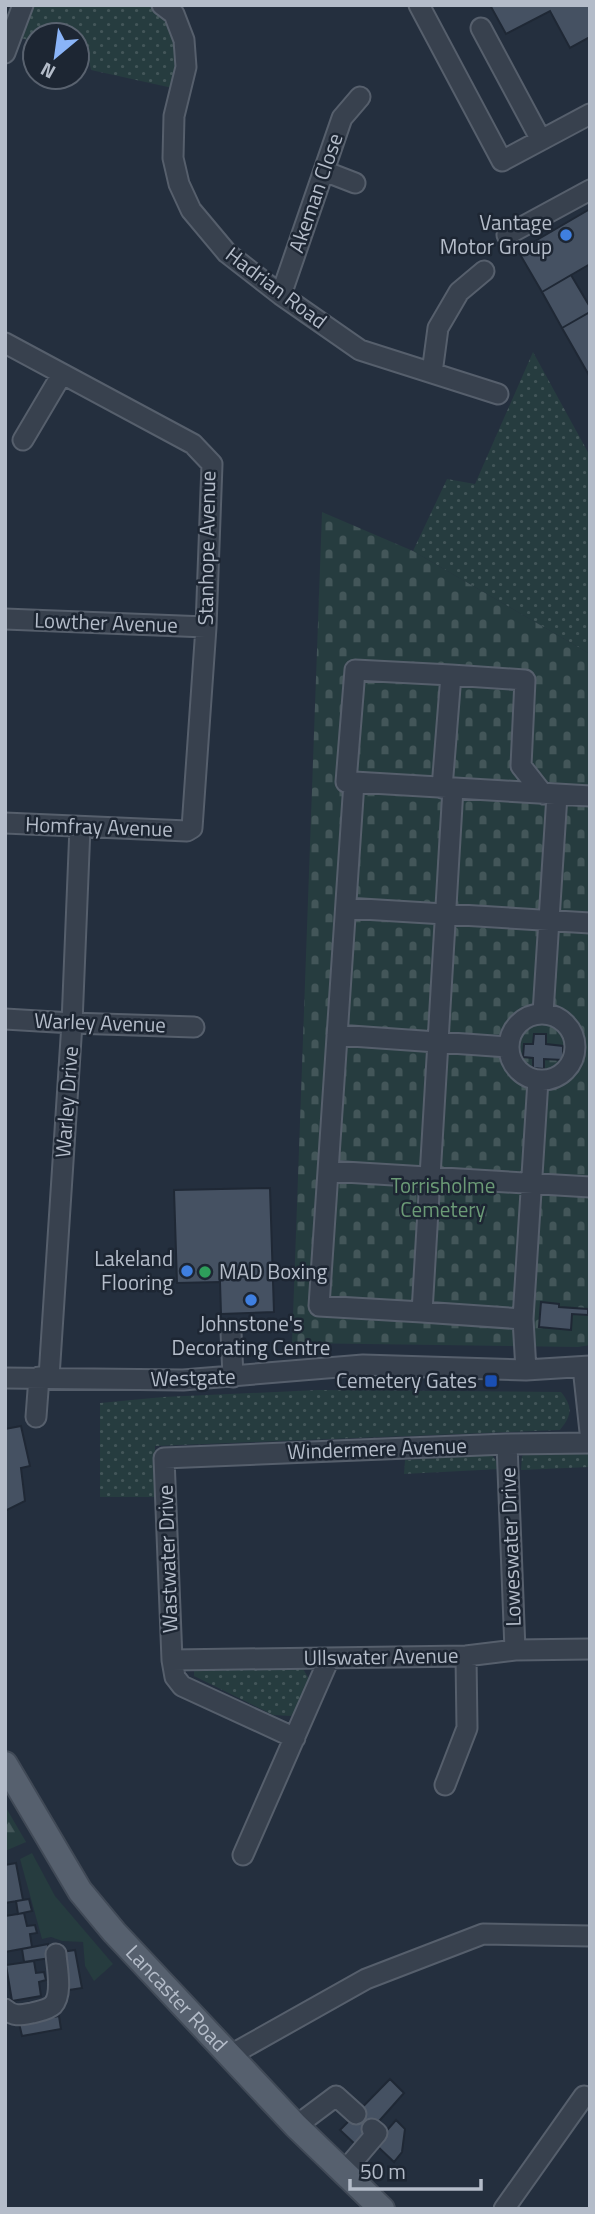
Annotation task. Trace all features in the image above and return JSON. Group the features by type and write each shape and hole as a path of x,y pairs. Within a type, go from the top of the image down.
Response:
{"main road":[{"name":"Lancaster Road","path":"5,1764 80,1891 114,1932 296,2126 382,2209"}],"street":[{"path":"5,53 23,5"},
{"path":"419,5 502,161 590,114"},
{"name":"Hadrian Road","path":"173,8 184,40 186,67 174,116 173,158 179,184 191,210 227,253 281,295 360,350 499,394"},
{"path":"481,28 541,141"},
{"name":"Akeman Close","path":"281,295 342,118 360,97"},
{"path":"324,171 355,183"},
{"path":"507,235 590,190"},
{"path":"432,373 438,328 459,292 484,271"},
{"name":"Stanhope Avenue","path":"5,343 193,444 212,464 206,627 192,828"},
{"path":"23,440 62,374"},
{"name":"Lowther Avenue","path":"5,619 206,627"},
{"path":"543,1013 549,920 550,794 521,766 525,680 355,670 346,782 354,782 448,788 550,794 590,796"},
{"path":"422,1312 445,914 452,675"},
{"path":"354,782 319,1306 523,1319"},
{"name":"Homfray Avenue","path":"5,823 187,831 192,828"},
{"name":"Warley Drive","path":"36,1417 44,1377 72,1023 80,827"},
{"path":"346,908 590,923"},
{"path":"543,1013 561,1019 582,1052 554,1078 538,1080 520,1073 510,1059 508,1047 514,1028 526,1017 543,1013"},
{"name":"Warley Avenue","path":"5,1019 194,1027"},
{"path":"337,1035 508,1047"},
{"path":"526,1370 523,1319 538,1080"},
{"path":"328,1171 590,1187"},
{"path":"231,1332 233,1377"},
{"name":"Westgate","path":"5,1378 183,1380 363,1365 526,1370 586,1366"},
{"path":"586,1366 590,1432"},
{"name":"Windermere Avenue","path":"164,1458 590,1443"},
{"name":"Loweswater Drive","path":"507,1444 515,1650"},
{"name":"Wastwater Drive","path":"164,1458 172,1660"},
{"name":"Ullswater Avenue","path":"172,1660 466,1656 515,1650 590,1649"},
{"path":"445,1785 467,1728 466,1656"},
{"path":"243,1855 329,1659"},
{"path":"172,1660 175,1677 182,1686 295,1738"},
{"path":"229,2056 366,1979 483,1934 590,1936"},
{"path":"5,2009 14,2015 20,2015 53,2005 58,1988 56,1954"},
{"path":"296,2126 336,2096 356,2114"},
{"path":"505,2209 584,2096"},
{"path":"342,2173 377,2133 372,2129"}],"green space":[{"path":"25,5 153,5 170,18 180,41 177,89 91,70 91,21 21,21 21,38 14,36"},
{"path":"533,352 590,456 590,654 413,551 447,479 475,484"},
{"name":"Torrisholme Cemetery","path":"322,512 413,551 590,654 590,1345 292,1343"},
{"path":"318,1390 561,1392 570,1411 560,1430 155,1446 155,1497 100,1497 100,1403 163,1397"},
{"path":"590,1450 590,1467 521,1470 522,1456 531,1452"},
{"path":"492,1455 500,1469 404,1474 405,1460"},
{"path":"302,1667 309,1679 304,1698 291,1716 273,1715 194,1676 194,1668"},
{"path":"5,1806 26,1842 5,1851"},
{"path":"32,1853 55,1896 113,1964 94,1981 85,1966 83,1942 62,1941 51,1937 42,1939 20,1859"}],"building":[{"path":"490,5 590,5 590,37 570,48 550,11 506,34"},
{"path":"590,209 590,264 542,292 518,251"},
{"path":"571,275 590,307 590,312 562,328 542,292"},
{"path":"590,312 590,377 562,328"},
{"path":"534,1034 546,1034 546,1044 563,1046 563,1060 544,1059 544,1069 533,1068 533,1058 523,1057 524,1044 533,1044"},
{"path":"270,1188 274,1312 221,1314 220,1282 177,1283 174,1190"},
{"path":"541,1302 559,1304 559,1307 588,1309 588,1315 572,1314 571,1330 539,1327"},
{"path":"21,1426 30,1466 21,1468 25,1501 5,1511 5,1429"},
{"path":"16,1863 23,1900 5,1903 5,1865"},
{"path":"29,1899 32,1911 18,1914 16,1901"},
{"path":"24,1913 27,1926 35,1925 37,1933 30,1934 32,1947 5,1952 5,1916"},
{"path":"48,1944 50,1958 24,1962 22,1949"},
{"path":"75,1950 82,1988 69,1990 62,1952"},
{"path":"34,1961 36,1973 44,1972 46,1980 39,1982 41,1996 12,2001 6,1965"},
{"path":"59,2016 61,2029 22,2036 19,2023"},
{"path":"390,2079 404,2093 357,2146 340,2130"},
{"path":"396,2120 405,2129 402,2152 394,2162 375,2144"}],"place":[{"name":"Vantage Motor Group","path":"566,235"},
{"name":"Lakeland Flooring","path":"187,1271"},
{"name":"MAD Boxing","path":"205,1272"},
{"name":"Johnstone's Decorating Centre","path":"251,1300"},
{"name":"Cemetery Gates","path":"491,1381"}]}
